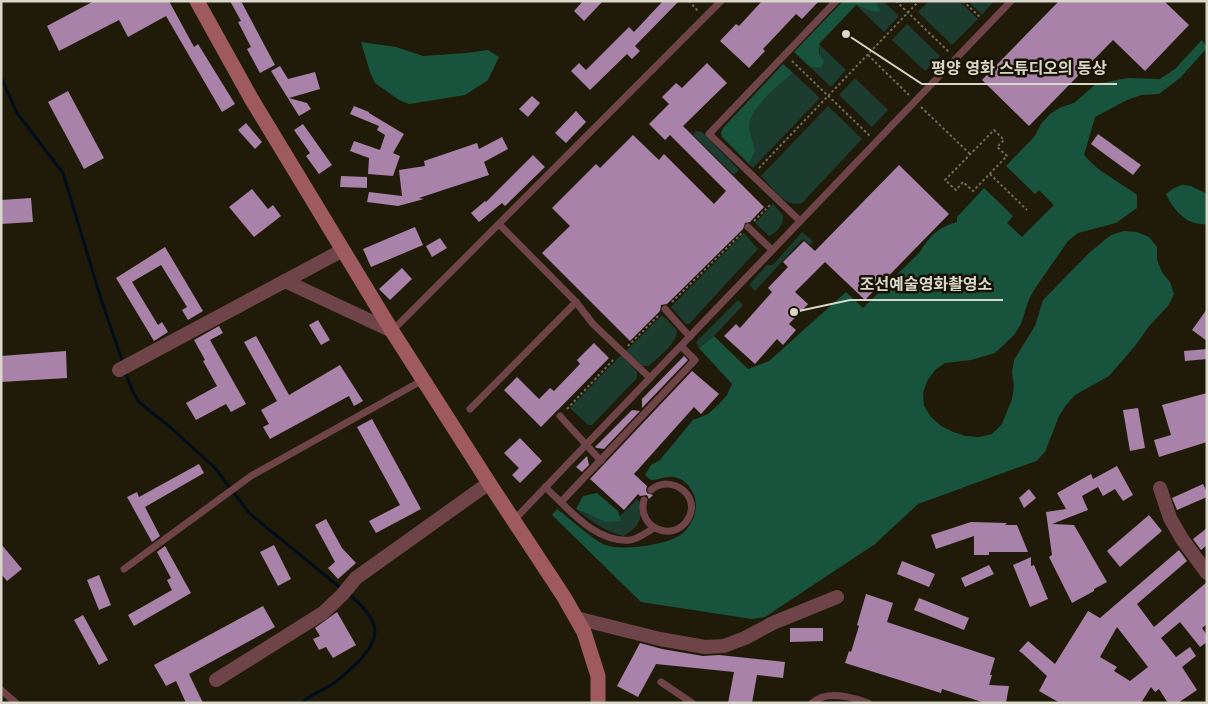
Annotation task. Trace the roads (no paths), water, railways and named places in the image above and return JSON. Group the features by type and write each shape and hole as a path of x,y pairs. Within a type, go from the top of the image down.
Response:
{"main road":[{"path":"197,1 252,100 392,331 489,484 564,596 584,632 598,676 598,703"}],"street":[{"path":"119,370 343,250"},
{"path":"285,281 392,331"},
{"path":"216,680 323,613 356,578 489,484"},
{"path":"1160,488 1170,518 1182,539 1207,572"},
{"path":"576,618 660,639 704,647 724,646 837,598"}],"lane":[{"path":"392,331 721,1"},
{"path":"800,221 709,134 836,1"},
{"path":"514,520 1010,1"},
{"path":"499,224 576,302 593,324 650,378"},
{"path":"748,227 772,250"},
{"path":"470,409 576,302"},
{"path":"665,309 690,336"},
{"path":"562,502 695,360 681,346"},
{"path":"124,569 251,476 423,380"},
{"path":"560,416 601,461"},
{"path":"644,500 643,512 647,522 654,528 664,532 674,531 683,526 689,518 691,508 689,498 684,490 675,484 665,483 655,486 651,490"},
{"path":"545,487 586,524 601,534 616,540 632,540 654,528"},
{"path":"661,682 692,703"},
{"path":"1,690 16,703"},
{"path":"812,703 823,697 834,696 861,700 868,703"}],"waterway":[{"path":"1,77 17,113 63,173 101,299 123,363"},
{"path":"125,371 139,402 215,468 249,513 342,589"},
{"path":"301,703 340,678 354,666 371,646 375,628 372,620 367,612 349,594"}],"place":[{"name":"평양 영화 스튜디오의 동상","path":"846,34"},
{"name":"조선예술영화촬영소","path":"794,312"}]}
